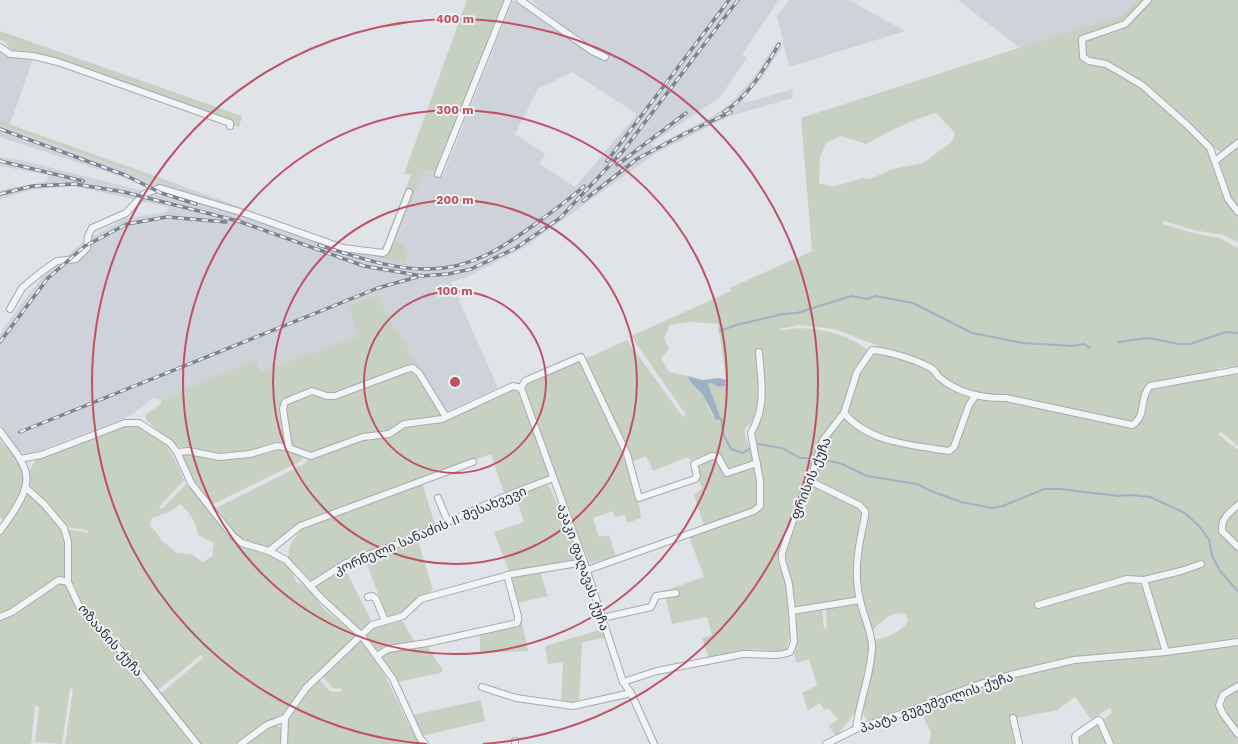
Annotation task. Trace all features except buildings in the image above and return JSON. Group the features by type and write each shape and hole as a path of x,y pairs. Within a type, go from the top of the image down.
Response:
{"street":[{"path":"438,174 508,0"},
{"path":"520,0 592,51 605,57"},
{"path":"1148,0 1125,24 1082,39 1083,57 1089,62 1106,64 1142,85 1187,125 1210,148 1228,199 1238,212"},
{"path":"0,47 10,54 33,56 58,62 230,123 230,126"},
{"path":"1215,161 1238,143"},
{"path":"10,308 22,288 40,273 58,261 76,259 87,248 88,236 92,228 126,213 144,194 160,188 247,214 343,248 383,253 386,251 409,192"},
{"name":"ფრისის ქუჩა","path":"623,682 657,671 743,654 756,653 772,655 790,652 794,642 792,611 789,584 782,560 782,553 792,522 810,481 823,440 844,413 857,372 872,350 881,350 933,368 940,377 957,388 976,396 992,399 1006,398 1132,425 1137,423 1141,417 1145,394 1150,386 1238,370"},
{"path":"587,570 754,511 760,506 761,498 757,463 751,432 758,420 761,409 762,394 759,352"},
{"path":"177,452 189,451 219,457 250,454 277,446 289,448 311,456 363,437 389,434 404,424 446,417 513,386 521,388 525,381 581,357 627,454 640,498 695,479 697,476 694,464 712,456 718,457 727,473 757,463"},
{"path":"289,448 283,409 285,402 312,391 327,396 335,396 407,369 413,368 419,373 446,417"},
{"name":"აკაკი ფაღავას ქუჩა","path":"521,388 587,570 623,682 631,693 654,744"},
{"path":"844,413 853,424 885,439 949,452 954,447 969,404 976,396"},
{"path":"20,459 41,455 125,423 139,423 170,444 177,452 190,483 233,536 242,543 269,551 286,560 310,586 362,636 393,679 420,738 425,744"},
{"path":"0,431 20,459 26,474 25,487 0,531"},
{"path":"269,551 300,526 473,462"},
{"name":"კორნელი სანაძის II შესახვევი","path":"310,586 346,563 403,542 499,499 553,478"},
{"path":"810,481 858,505 864,510 865,516 856,572 860,600 872,645 867,677 858,709 856,729"},
{"name":"ოზაანის ქუჩა","path":"25,487 44,504 64,528 68,542 68,582 80,606 133,664 197,744"},
{"path":"438,498 448,522"},
{"path":"1238,505 1225,517 1221,524 1222,531 1238,547"},
{"path":"241,744 267,726 285,718 306,688 362,636 364,631 372,625 403,616 421,599 507,575 584,562"},
{"path":"1038,605 1127,580 1144,580 1182,571 1201,564"},
{"path":"377,656 388,649 427,643 517,623 518,616 507,575"},
{"path":"0,617 12,612 59,580 68,582"},
{"path":"1144,580 1166,652"},
{"path":"602,618 651,608 656,596 676,593"},
{"path":"368,597 372,596 376,599 385,621"},
{"path":"792,611 860,600"},
{"name":"პაატა გუგუშვილის ქუჩა","path":"826,744 856,729 974,686 1010,675 1074,660 1166,652 1238,642"},
{"path":"1238,686 1223,695 1219,705 1223,714 1238,734"},
{"path":"482,687 516,698 572,706 631,693"},
{"path":"284,744 285,718"},
{"path":"1012,718 1019,744"},
{"path":"1076,744 1074,737 1098,720 1100,721 1110,744"}],"shaded area":[{"path":"513,0 584,49 588,44 538,7 532,0 779,0 742,54 747,58 720,97 652,143 654,147 713,116 729,105 754,77 776,43 782,47 760,81 743,99 745,103 792,89 793,98 730,116 656,153 525,247 465,278 451,282 498,388 447,411 388,316 378,295 358,336 260,372 256,359 162,400 153,398 132,415 38,451 26,454 19,451 0,425 0,334 21,304 42,278 84,241 126,218 167,212 168,207 73,186 31,190 0,199 0,190 47,181 48,175 0,166 0,157 21,160 186,202 188,199 0,137 0,125 163,183 166,180 379,258 407,263 404,246 395,242 425,170 443,176","holes":["572,72 637,114 575,187 540,164 545,154 515,134 538,89"]},
{"path":"789,0 849,0 905,31 789,67 777,16"},
{"path":"958,0 1137,0 1122,15 1020,48"},
{"path":"0,51 7,55 33,58 10,125 0,121"}],"green space":[{"path":"467,0 505,0 435,173 425,170 395,241 404,246 407,263 379,258 354,248 382,249 411,175 404,174"},
{"path":"1137,0 1144,0 1123,22 1081,36 1080,57 1089,65 1099,64 1114,71 1152,96 1187,127 1211,154 1228,202 1238,218 1238,242 1223,235 1193,230 1164,221 1163,224 1193,233 1220,238 1238,248 1238,366 1218,368 1217,371 1150,383 1143,393 1140,411 1137,416 1133,420 1126,423 975,394 947,380 933,367 834,329 799,325 780,329 781,331 801,328 826,331 849,339 867,350 840,413 823,434 808,480 781,550 780,563 788,590 791,618 790,637 785,650 778,652 755,649 709,659 702,638 712,635 707,617 672,624 664,591 704,577 689,536 754,514 762,509 764,496 762,474 754,439 755,431 762,418 765,399 762,351 757,352 760,395 755,418 745,429 745,436 755,461 732,470 727,469 725,462 721,457 712,454 690,460 688,457 653,471 646,456 632,462 585,359 627,340 683,417 686,415 631,336 731,291 730,288 812,251 801,118 1122,15","holes":["936,113 955,133 952,142 923,163 893,169 870,179 863,178 832,187 819,183 820,157 826,143 841,136 866,144 900,126","690,322 718,324 726,380 724,386 718,387 712,383 708,384 720,419 713,416 704,397 691,382 688,376 669,372 661,358 669,349 664,338 670,325"]},
{"path":"1151,0 1238,0 1238,141 1224,154 1212,147 1149,89 1086,56 1085,39 1125,26"},
{"path":"0,31 242,116 239,127 124,84 34,54 15,51 9,48 5,42 0,39"},
{"path":"0,121 166,180 164,183 0,125"},
{"path":"1238,146 1238,209 1230,199 1220,167 1220,161"},
{"path":"378,295 388,316 447,411 442,416 405,422 386,432 311,454 286,444 241,452 220,453 179,447 147,421 145,416 147,413 159,405 162,400 256,359 260,372 358,336 348,306"},
{"path":"880,352 930,369 972,396 965,409 956,437 948,449 891,440 850,419 847,411 857,377 875,353"},
{"path":"576,362 581,363 617,438 632,477 641,518 627,523 625,515 615,517 613,511 593,518 599,537 609,535 616,557 590,563 557,488 554,470 525,389 526,384"},
{"path":"1238,372 1238,446 1221,432 1218,434 1238,450 1238,503 1219,531 1229,542 1238,548 1238,640 1172,649 1165,644 1147,583 1148,581 1181,570 1144,578 1127,578 1040,601 1042,605 1123,582 1137,582 1145,590 1163,647 1162,650 1071,660 1018,670 961,687 868,721 861,710 874,640 893,634 906,625 908,621 906,615 896,613 891,615 870,632 862,599 858,570 868,514 866,508 821,484 813,476 824,441 842,418 886,444 952,452 960,440 968,412 975,399 1006,399 1132,427 1140,422 1146,405 1149,388"},
{"path":"512,389 519,391 549,476 504,493 491,454 314,518 268,549 238,536 230,528 216,508 304,464 310,457 363,440 390,437 403,426 439,421"},
{"path":"125,424 147,429 163,442 175,460 184,480 159,507 162,509 186,484 208,506 227,536 242,547 277,558 292,571 296,582 307,587 324,609 357,635 356,638 300,692 280,718 270,722 238,744 200,744 161,693 203,658 201,655 158,690 86,609 79,600 75,585 70,584 70,536 67,529 88,533 88,530 71,528 64,525 39,498 30,485 29,472 40,457","holes":["180,504 192,518 198,535 214,543 212,556 203,562 191,554 177,553 161,540 150,526 152,518 171,511"]},
{"path":"0,440 20,464 24,479 20,493 3,520 0,517"},
{"path":"280,449 303,455 304,458 299,462 213,504 194,484 181,456 186,453 218,458"},
{"path":"714,457 717,458 723,471 752,465 755,467 760,498 758,505 753,510 704,526 694,495 702,489 695,467 696,464"},
{"path":"422,483 435,525 350,558 312,581 288,557 290,544 302,528"},
{"path":"813,484 856,506 862,511 863,516 853,572 857,596 856,599 797,608 794,605 784,559 794,521 810,485"},
{"path":"547,485 550,488 582,561 509,571 494,532 524,522 515,495"},
{"path":"26,492 53,517 66,535 66,580 65,579 16,608 0,615 0,536"},
{"path":"1238,507 1238,544 1224,526 1225,522"},
{"path":"417,537 433,590 414,601 399,614 387,618 365,559"},
{"path":"344,567 372,622 359,630 315,587"},
{"path":"540,572 548,596 517,603 509,579 513,575"},
{"path":"58,583 66,584 81,609 136,672 194,744 65,744 73,689 70,688 62,744 35,742 39,707 35,706 31,744 0,744 0,618"},
{"path":"857,604 870,644 865,677 856,710 836,736 829,726 838,719 829,709 824,710 820,703 808,710 802,693 817,685 809,659 797,663 794,655 796,648 794,617 796,613 822,609 824,629 827,628 826,609"},
{"path":"401,619 415,642 385,647 376,652 364,635 376,626"},
{"path":"522,623 528,651 480,653 480,632"},
{"path":"603,629 606,638 582,642 579,701 572,704 561,702 563,662 548,664 545,646"},
{"path":"361,641 382,670 410,727 422,744 286,744 287,718 306,690 319,679 330,691 341,692 342,689 333,688 322,676"},
{"path":"1238,644 1238,683 1218,697 1218,703 1221,715 1238,740 1238,744 1078,744 1078,736 1112,713 1110,708 1091,719 1075,697 1058,710 1016,718 1015,715 1009,717 1016,744 929,744 931,732 919,709 996,681 1035,670 1075,662"},
{"path":"427,646 443,670 440,673 398,682 379,657 388,651"},
{"path":"1238,687 1238,729 1226,712 1224,702 1226,697"},
{"path":"481,700 485,721 422,736 414,715"},
{"path":"274,725 281,727 282,744 245,744 268,727"}],"water":[{"path":"688,376 702,380 720,378 726,380 725,386 718,387 712,383 708,384 721,419 716,420 702,394 691,382"}],"waterway":[{"path":"720,331 736,325 783,314 797,313 851,296 867,299 876,296 913,303 972,333 1023,343 1073,346 1084,344 1090,348"},
{"path":"1118,342 1148,338 1179,344 1190,344 1226,332 1238,333"},
{"path":"721,419 724,436 731,449 743,453 749,449"},
{"path":"758,444 782,448 800,458 811,458"},
{"path":"822,459 842,464 867,476 917,484 961,502 992,508 1003,506 1044,489 1060,489 1118,496 1132,495 1150,497 1185,513 1200,527 1209,540 1212,556 1220,571 1238,591"}],"railway":[{"path":"607,161 729,0"},
{"path":"0,194 33,186 75,184 124,192 238,221 364,266 422,276 448,274 471,269 516,248 560,218 623,151 738,0"},
{"path":"724,112 733,106 748,90 762,72 779,44"},
{"path":"583,201 637,159 684,134 731,112"},
{"path":"617,165 686,113"},
{"path":"0,129 125,175 161,193 196,204"},
{"path":"0,161 83,181"},
{"path":"319,245 373,262 415,269 445,268 460,265 487,254 513,239 538,222 584,186"},
{"path":"0,342 48,278 85,246 127,224 167,217 226,222"},
{"path":"20,432 378,288 417,277"}]}
